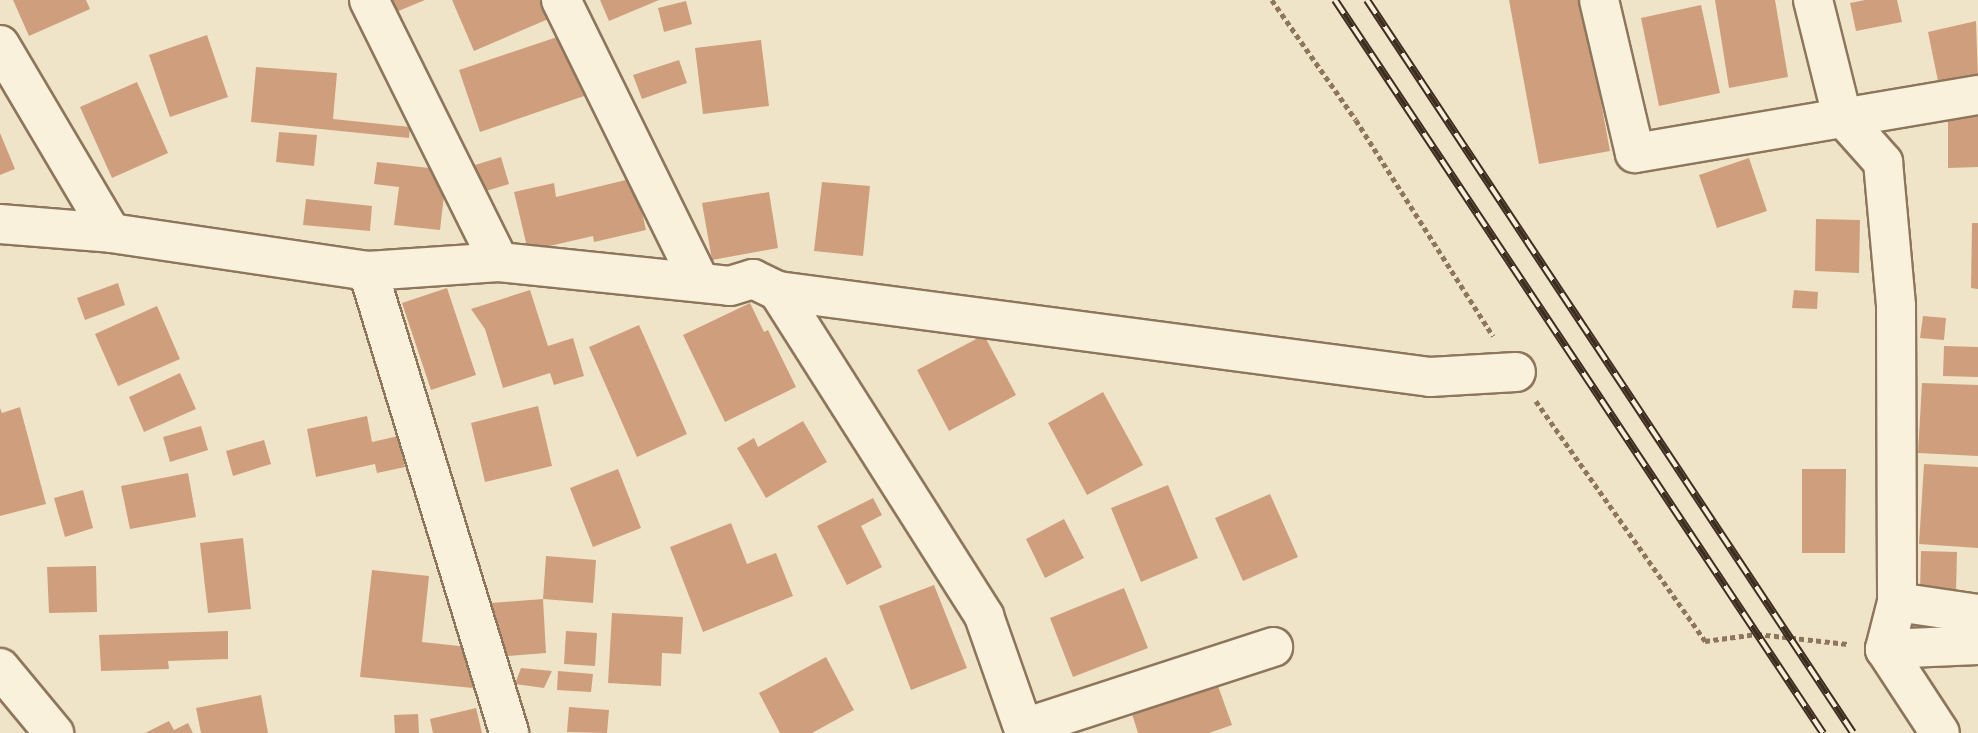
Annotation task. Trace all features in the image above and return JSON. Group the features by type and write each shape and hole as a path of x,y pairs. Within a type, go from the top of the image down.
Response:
{"street":[{"path":"369,0 499,262"},
{"path":"561,0 700,282"},
{"path":"1599,0 1635,153 1978,95"},
{"path":"1813,0 1842,116 1883,162 1896,306 1897,602 1885,649 1940,733"},
{"path":"0,45 111,233"},
{"path":"0,224 111,233 368,271 499,262 730,286 753,279 778,291 1430,377 1516,372"},
{"path":"368,271 509,733"},
{"path":"778,291 984,615 1024,731 1273,647"},
{"path":"1897,602 1978,614"},
{"path":"1885,649 1978,645"},
{"path":"0,668 54,733"}],"building":[{"path":"13,0 86,0 90,9 29,36"},
{"path":"391,0 425,0 396,12"},
{"path":"452,0 546,0 553,17 474,51"},
{"path":"600,0 659,0 609,21"},
{"path":"1509,0 1582,0 1610,151 1539,164"},
{"path":"1715,0 1775,0 1788,77 1729,88"},
{"path":"1897,0 1902,22 1856,31 1850,3"},
{"path":"686,1 692,24 664,32 658,8"},
{"path":"1701,5 1720,93 1659,106 1641,18"},
{"path":"1976,21 1978,78 1939,86 1928,32"},
{"path":"566,34 587,95 480,132 459,70"},
{"path":"207,35 228,97 170,117 149,55"},
{"path":"761,40 769,106 703,114 695,48"},
{"path":"679,60 687,83 642,99 633,75"},
{"path":"256,67 337,73 333,119 410,127 409,138 251,122"},
{"path":"137,82 168,153 112,178 80,107"},
{"path":"1948,117 1978,117 1978,167 1948,168"},
{"path":"279,132 317,135 314,166 276,162"},
{"path":"0,133 15,169 0,175"},
{"path":"501,157 509,184 483,192 475,165"},
{"path":"1749,158 1767,211 1717,228 1699,175"},
{"path":"377,162 447,170 440,230 394,225 399,187 374,184"},
{"path":"634,178 646,230 594,242 593,236 528,251 514,192 554,183 556,197"},
{"path":"822,182 870,186 863,256 814,251"},
{"path":"769,192 778,248 712,260 702,203"},
{"path":"306,199 372,206 370,231 303,225"},
{"path":"1816,219 1860,220 1859,273 1815,271"},
{"path":"1972,223 1978,223 1978,289 1971,288"},
{"path":"118,283 125,305 85,320 77,298"},
{"path":"447,288 476,375 431,390 402,303"},
{"path":"530,290 548,346 573,338 584,376 554,385 550,373 503,388 485,329 471,309"},
{"path":"1794,290 1818,292 1817,309 1792,308"},
{"path":"750,303 764,332 768,330 796,387 725,422 683,335"},
{"path":"157,306 180,359 118,386 95,334"},
{"path":"1923,316 1946,318 1944,340 1920,338"},
{"path":"639,325 687,434 637,457 589,347"},
{"path":"984,335 1016,395 949,431 917,370"},
{"path":"1944,346 1978,347 1978,377 1943,376"},
{"path":"180,373 196,409 144,432 129,397"},
{"path":"1922,383 1978,385 1978,456 1918,453"},
{"path":"1103,392 1143,465 1087,495 1048,423"},
{"path":"538,406 552,466 485,482 471,423"},
{"path":"20,407 46,504 0,516 0,408 2,413"},
{"path":"367,416 372,442 398,436 405,467 377,473 375,464 316,477 307,429"},
{"path":"803,421 827,462 766,498 737,448 754,438 758,447"},
{"path":"201,426 208,450 170,462 163,437"},
{"path":"264,440 271,464 233,476 226,451"},
{"path":"1924,464 1978,467 1978,548 1919,544"},
{"path":"618,469 641,528 593,547 570,488"},
{"path":"1802,469 1846,469 1845,553 1802,553"},
{"path":"188,473 196,517 130,529 121,486"},
{"path":"1168,485 1198,558 1141,582 1111,508"},
{"path":"83,490 93,528 65,537 54,498"},
{"path":"1270,494 1298,557 1243,581 1215,518"},
{"path":"873,498 882,515 861,526 882,567 847,585 817,526"},
{"path":"1064,519 1084,558 1045,578 1026,539"},
{"path":"731,523 747,564 776,553 793,596 703,632 670,547"},
{"path":"243,538 251,609 208,613 200,543"},
{"path":"1921,551 1957,552 1956,592 1920,591"},
{"path":"546,556 596,560 593,603 543,599"},
{"path":"96,566 97,612 49,613 47,567"},
{"path":"372,570 429,576 422,642 478,648 473,688 360,677"},
{"path":"934,585 967,668 911,690 879,606"},
{"path":"1124,588 1148,648 1073,677 1050,618"},
{"path":"543,599 546,653 494,657 491,603"},
{"path":"612,613 683,617 681,654 662,653 661,686 608,683"},
{"path":"228,631 228,659 168,661 169,669 101,671 99,635"},
{"path":"566,631 597,633 595,666 564,664"},
{"path":"826,657 854,710 812,733 780,733 759,693"},
{"path":"521,668 552,671 544,688 515,684"},
{"path":"558,671 593,674 591,692 557,690"},
{"path":"1217,683 1232,725 1209,733 1138,733 1132,714"},
{"path":"261,695 268,733 201,733 196,708"},
{"path":"569,707 609,710 607,733 567,732"},
{"path":"476,708 482,733 433,733 430,719"},
{"path":"418,714 419,733 395,733 394,715"},
{"path":"169,721 174,730 188,723 193,733 145,733"}],"railway":[{"path":"1335,0 1823,733"},
{"path":"1367,0 1853,733"}]}
